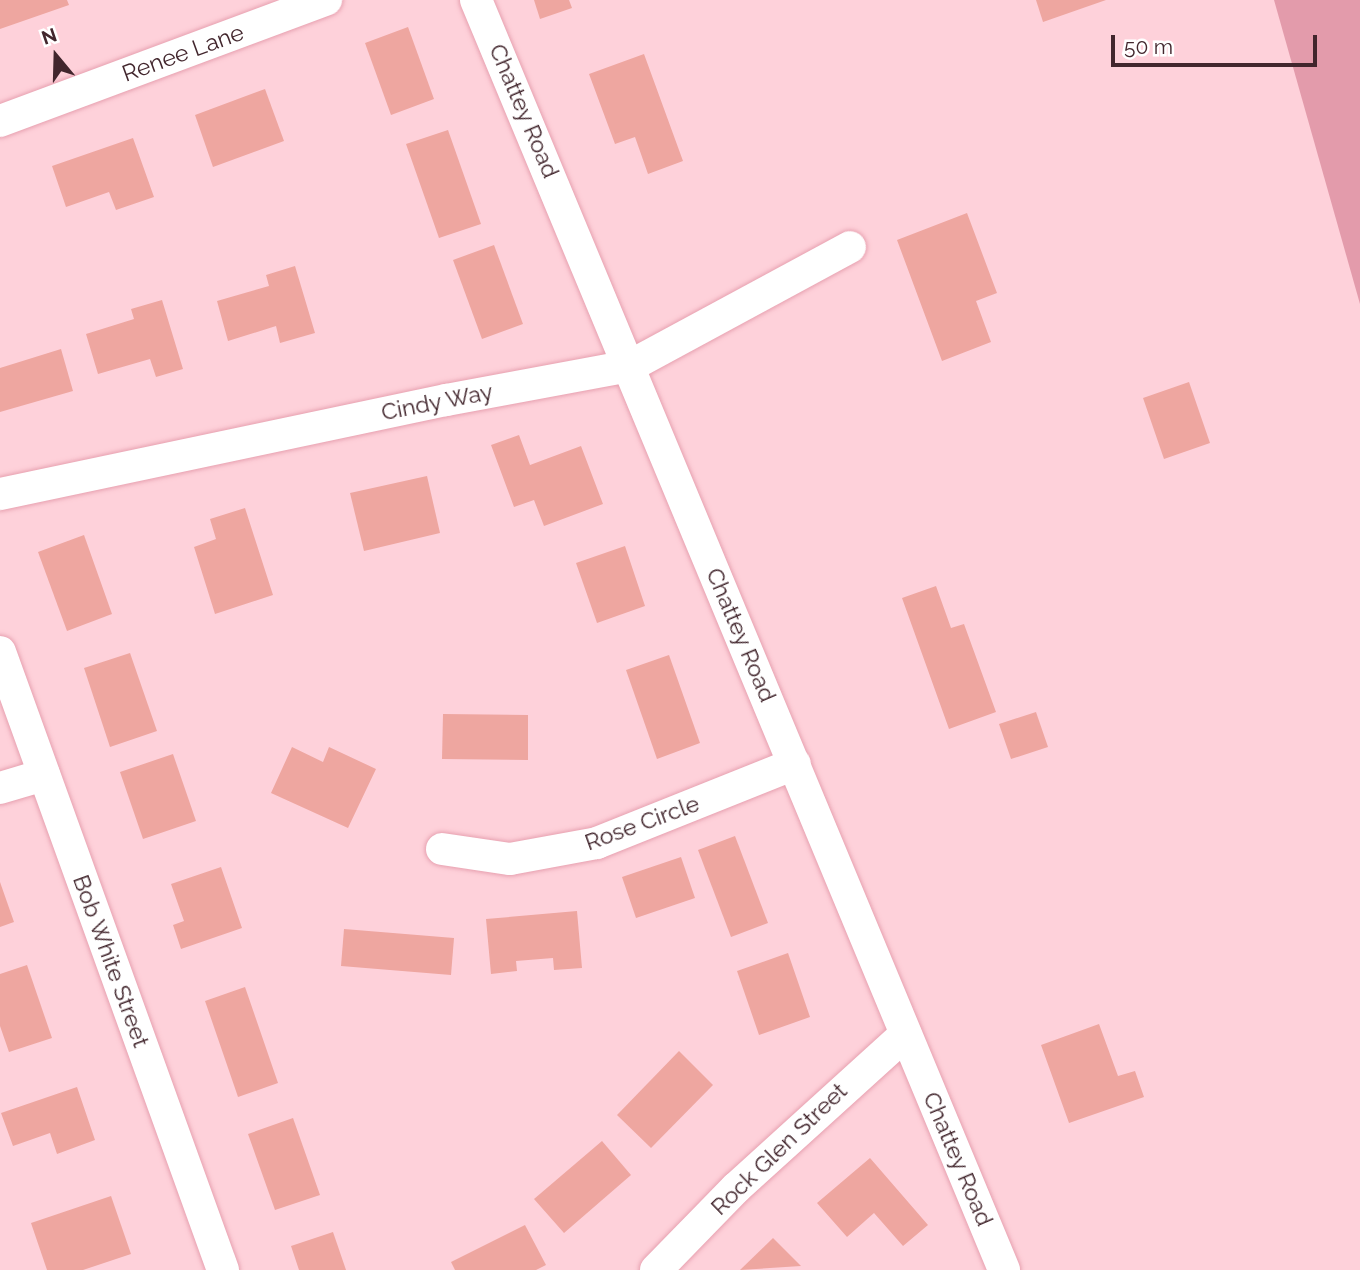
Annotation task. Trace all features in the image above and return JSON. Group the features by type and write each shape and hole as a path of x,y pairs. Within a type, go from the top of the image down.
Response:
{"street":[{"name":"Renee Lane","path":"0,121 326,0"},
{"name":"Chattey Road","path":"476,0 1004,1270"},
{"name":"Cindy Way","path":"0,494 432,402 630,366 850,247"},
{"name":"Bob White Street","path":"0,652 223,1270"},
{"name":"Rose Circle","path":"442,849 510,859 597,843 795,764"},
{"path":"0,788 44,775"},
{"name":"Rock Glen Street","path":"656,1270 736,1188 906,1034"}],"shaded area":[{"path":"1274,0 1360,0 1360,304"}],"building":[{"path":"0,0 67,0 69,5 0,29"},
{"path":"534,0 569,0 572,8 540,19"},
{"path":"1036,0 1106,0 1043,22"},
{"path":"408,27 434,99 391,115 365,43"},
{"path":"644,54 683,161 648,174 635,137 615,144 589,74"},
{"path":"265,89 284,141 213,167 195,115"},
{"path":"448,130 481,224 439,238 406,144"},
{"path":"133,138 154,197 116,210 109,192 66,207 52,166"},
{"path":"967,213 997,293 976,301 991,342 942,361 897,240"},
{"path":"494,245 523,324 482,339 453,260"},
{"path":"295,266 315,333 280,343 276,326 228,341 217,301 269,286 266,275"},
{"path":"162,300 183,369 156,377 150,359 98,374 86,334 134,319 131,309"},
{"path":"61,349 73,391 0,412 0,368"},
{"path":"1189,382 1210,443 1164,459 1143,398"},
{"path":"519,435 530,465 581,446 603,504 544,526 534,500 514,507 491,445"},
{"path":"427,476 440,533 364,551 350,493"},
{"path":"245,508 273,595 215,614 194,547 216,539 210,519"},
{"path":"84,535 112,614 67,631 38,552"},
{"path":"625,546 645,606 597,623 576,563"},
{"path":"936,586 951,628 964,624 996,712 949,729 902,598"},
{"path":"130,653 157,731 110,747 84,668"},
{"path":"669,655 700,743 657,759 626,670"},
{"path":"1036,712 1048,747 1011,759 999,724"},
{"path":"443,714 528,715 528,760 442,759"},
{"path":"292,747 323,762 329,747 376,769 348,828 271,793"},
{"path":"173,754 196,821 143,839 120,772"},
{"path":"735,836 768,923 731,937 698,850"},
{"path":"681,857 695,898 636,918 622,877"},
{"path":"221,867 242,928 181,949 173,925 184,921 171,884"},
{"path":"0,882 14,922 0,927"},
{"path":"577,911 582,968 554,970 553,958 516,961 517,971 491,974 486,919"},
{"path":"344,929 454,938 451,975 341,966"},
{"path":"788,953 810,1017 759,1035 737,971"},
{"path":"27,965 52,1038 9,1052 0,1026 0,974"},
{"path":"245,987 278,1083 238,1097 205,1001"},
{"path":"1099,1024 1118,1076 1135,1071 1144,1097 1069,1123 1041,1045"},
{"path":"679,1051 713,1085 651,1148 617,1115"},
{"path":"77,1087 95,1140 57,1154 50,1133 13,1146 1,1113"},
{"path":"293,1118 320,1195 275,1210 248,1134"},
{"path":"602,1141 631,1175 564,1233 534,1199"},
{"path":"870,1158 928,1225 903,1246 874,1213 847,1237 817,1203"},
{"path":"111,1196 131,1254 83,1270 47,1270 31,1223"},
{"path":"525,1225 546,1265 536,1270 455,1270 451,1262"},
{"path":"333,1232 346,1270 299,1270 291,1246"},
{"path":"773,1238 801,1266 740,1270"}]}
